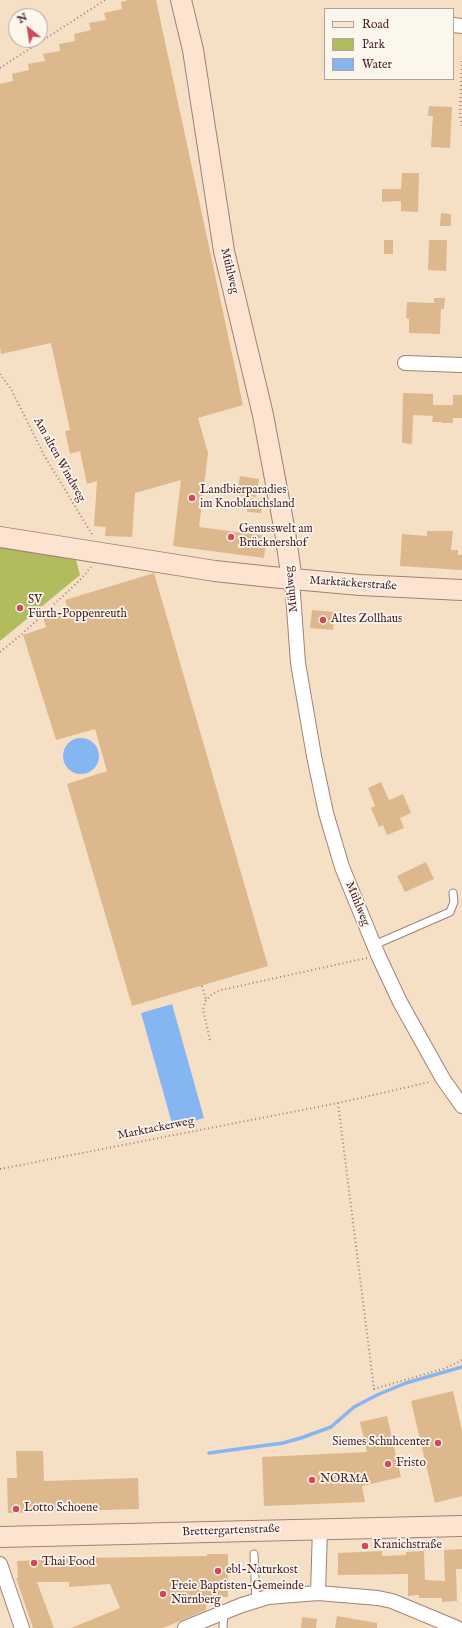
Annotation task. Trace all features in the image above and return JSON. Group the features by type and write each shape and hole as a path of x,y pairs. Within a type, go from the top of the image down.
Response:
{"street":[{"name":"Mühlweg","path":"181,0 192,43 221,238 263,415 285,532 292,580 298,663 314,756 326,813 342,867 376,950 400,1002 443,1079 462,1106"},
{"path":"404,363 462,365"},
{"name":"Marktäckerstraße","path":"0,537 215,571 292,580 353,585 462,590"},
{"name":"Brettergartenstraße","path":"0,1537 462,1526"},
{"path":"318,1593 320,1529"},
{"path":"0,1564 22,1628"},
{"path":"185,1628 256,1601 284,1595 318,1593 378,1598 392,1601 457,1628"}],"lane":[{"path":"376,950 450,912 454,902 453,893"},
{"path":"254,1554 256,1601"},
{"path":"223,1628 224,1612"}],"path":[{"path":"0,68 105,0"},
{"path":"462,61 460,115 462,126"},
{"name":"Am alten Windweg","path":"0,374 11,389 44,456 104,554"},
{"path":"0,652 21,635 80,580 104,554"},
{"path":"210,1040 203,1009 206,1000 212,994 222,990 376,950"},
{"path":"202,986 206,1000"},
{"name":"Marktackerweg","path":"0,1169 338,1103 443,1079"},
{"path":"338,1103 374,1389 446,1368 462,1360"}],"green space":[{"name":"SV Fürth-Poppenreuth","path":"0,547 75,556 80,575 0,641"}],"water":[{"path":"85,738 94,743 98,749 98,763 94,769 85,774 77,774 68,769 64,763 63,752 68,743 74,739"},
{"path":"172,1004 204,1118 173,1127 141,1013"}],"building":[{"path":"128,0 156,0 243,405 198,418 208,453 199,527 267,536 264,558 173,546 181,480 135,493 132,537 105,536 106,527 94,526 97,481 87,484 80,451 70,454 65,431 70,430 51,343 1,354 0,84 13,81 12,74 29,70 28,64 45,61 43,54 60,51 59,44 75,41 74,34 91,30 89,23 106,20 104,13 122,9 121,2"},
{"path":"429,106 452,107 450,148 431,147 433,116 428,116"},
{"path":"402,173 419,173 418,212 401,211 401,201 382,202 382,189 401,189"},
{"path":"441,213 451,214 451,226 440,226"},
{"path":"384,240 393,240 393,254 384,254"},
{"path":"429,240 447,240 446,271 428,270"},
{"path":"434,298 445,298 444,309 441,309 440,334 409,333 409,319 406,318 407,302 434,303"},
{"path":"403,393 433,394 433,405 453,405 453,395 462,395 462,418 453,418 453,423 442,423 432,422 433,416 413,415 412,444 402,443"},
{"path":"240,476 259,479 256,497 237,495"},
{"path":"249,498 263,500 261,513 247,512"},
{"path":"427,531 453,531 451,550 458,550 458,555 462,555 462,570 400,566 402,534 427,536"},
{"path":"154,573 268,966 132,1006 67,784 107,771 95,729 56,740 23,635 46,627 43,617 68,609 65,600"},
{"name":"Altes Zollhaus","path":"312,610 335,612 333,630 310,628"},
{"path":"381,782 389,800 403,794 411,813 400,818 404,828 387,835 383,825 379,827 371,808 375,806 368,788"},
{"path":"426,862 434,879 405,892 397,876"},
{"path":"453,1391 462,1431 462,1496 435,1503 411,1401"},
{"name":"NORMA","path":"387,1416 401,1477 362,1486 365,1502 264,1506 262,1457 367,1452 360,1422"},
{"path":"16,1451 43,1451 44,1481 138,1478 139,1509 8,1513 7,1478 17,1478"},
{"path":"462,1549 462,1569 456,1569 457,1601 442,1602 442,1598 419,1598 419,1595 408,1596 408,1574 338,1575 338,1553 382,1551 382,1556 406,1555 406,1552 424,1551 425,1580 445,1581 444,1550"},
{"path":"207,1554 228,1554 228,1597 207,1597 206,1610 163,1628 71,1628 120,1608 110,1584 69,1587 69,1582 37,1582 54,1628 33,1628 16,1578 18,1578 17,1561 82,1558 207,1556"},
{"path":"337,1616 377,1623 377,1628 335,1628"},
{"path":"302,1617 317,1619 316,1628 301,1628"}],"waterway":[{"path":"209,1453 283,1443 301,1438 331,1427 354,1407 377,1395 406,1383 462,1367"}],"place":[{"name":"Landbierparadies im Knoblauchsland","path":"192,498"},
{"name":"Genusswelt am Brücknershof","path":"231,537"},
{"name":"SV Fürth-Poppenreuth","path":"20,608"},
{"name":"Altes Zollhaus","path":"323,620"},
{"name":"Siemes Schuhcenter","path":"438,1443"},
{"name":"Fristo","path":"388,1464"},
{"name":"NORMA","path":"312,1480"},
{"name":"Lotto Schoene","path":"16,1509"},
{"name":"Kranichstraße","path":"365,1546"},
{"name":"Thai Food","path":"34,1563"},
{"name":"ebl-Naturkost","path":"218,1571"},
{"name":"Freie Baptisten-Gemeinde Nürnberg","path":"163,1594"}]}
